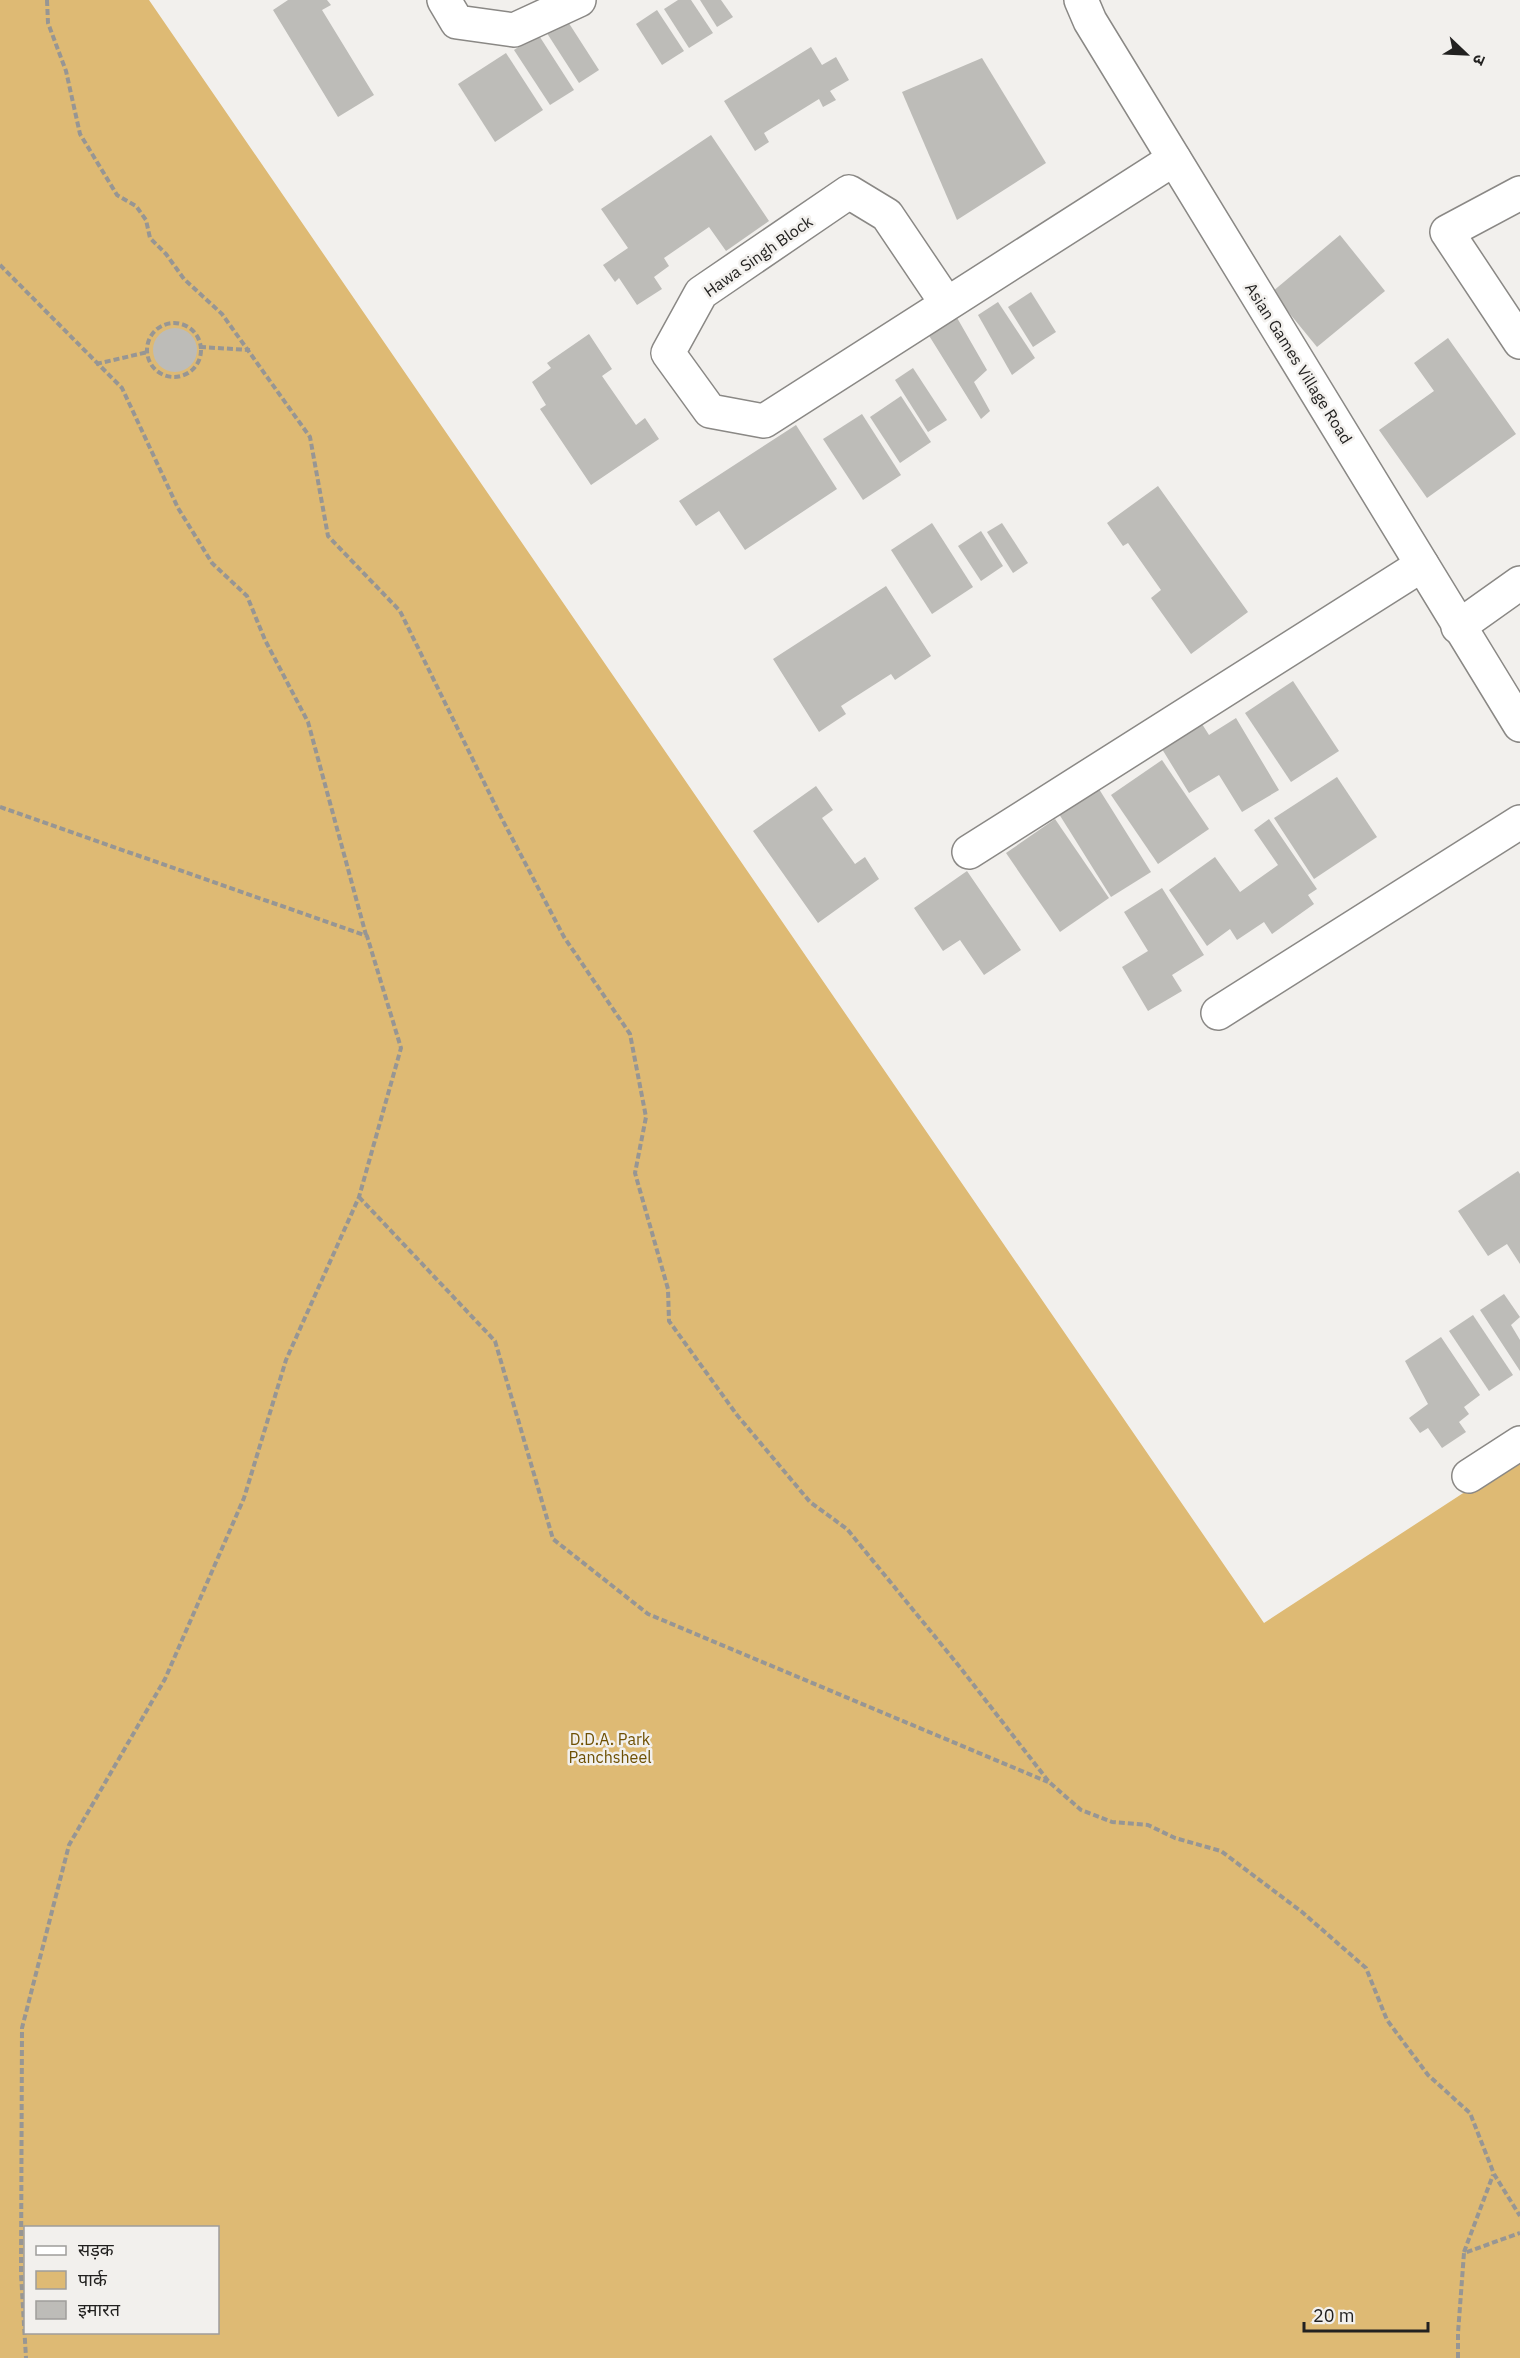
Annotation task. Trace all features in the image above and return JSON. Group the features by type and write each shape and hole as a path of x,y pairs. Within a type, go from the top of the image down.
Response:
{"street":[{"path":"444,0 457,22 514,30 579,0"},
{"name":"Asian Games Village Road","path":"1081,0 1090,21 1173,159 1520,725"},
{"name":"Hawa Singh Block","path":"946,304 887,215 849,192 701,293 668,353 710,411 764,421 1173,159"},
{"path":"1520,193 1447,232 1520,342"},
{"path":"969,852 1422,564"},
{"path":"1458,627 1520,583"},
{"path":"1218,1013 1520,822"},
{"path":"1469,1476 1520,1443"}],"path":[{"path":"47,0 48,23 66,71 80,134 117,195 136,206 146,220 150,238 166,254 184,279 222,314 250,350 310,437 328,536 400,611 502,819 564,937 630,1034 646,1117 635,1173 668,1289 669,1321 737,1415 810,1502 847,1529 959,1666 1049,1782 1081,1810 1112,1822 1148,1825 1175,1838 1221,1851 1302,1912 1366,1968 1387,2020 1428,2075 1470,2113 1494,2174 1520,2216"},
{"path":"0,265 122,388 178,508 212,563 247,596 265,640 308,723 367,936 401,1048 359,1197 286,1360 244,1498 165,1679 69,1845 22,2028 21,2274 24,2324"},
{"path":"172,323 184,325 194,332 201,354 197,365 188,374 176,377 165,375 154,369 148,358 148,352 152,335 160,327 172,323"},
{"path":"200,347 250,350"},
{"path":"96,364 148,352"},
{"path":"0,807 367,936"},
{"path":"359,1197 495,1341 554,1539 648,1614 1049,1782"},
{"path":"1458,2358 1464,2253 1494,2174"},
{"path":"1464,2253 1520,2233"},
{"path":"25,2334 26,2358"}],"green space":[{"name":"D.D.A. Park Panchsheel","path":"0,0 149,0 1264,1623 1520,1456 1520,2358 0,2358"}],"building":[{"path":"288,0 327,0 331,5 322,10 374,95 338,117 273,10"},
{"path":"678,0 691,0 713,33 689,48 664,9"},
{"path":"700,0 721,0 733,17 717,27"},
{"path":"657,10 684,51 662,65 636,24"},
{"path":"563,14 599,70 579,83 543,27"},
{"path":"538,34 574,90 550,105 514,50"},
{"path":"811,47 822,65 836,57 849,80 830,91 836,100 823,107 819,99 764,133 769,142 755,151 724,101"},
{"path":"506,53 543,110 495,142 458,84"},
{"path":"982,58 1046,163 957,220 902,92"},
{"path":"711,135 769,221 726,251 709,227 664,258 669,266 654,277 662,289 637,305 619,278 615,282 603,265 628,248 601,209"},
{"path":"1340,235 1385,291 1317,347 1272,292"},
{"path":"1031,292 1056,332 1033,347 1008,307"},
{"path":"998,302 1035,358 1012,375 978,315"},
{"path":"956,316 987,370 974,382 990,411 981,419 928,334"},
{"path":"175,328 184,329 191,334 196,341 196,359 191,366 184,371 175,372 166,371 159,366 154,359 153,350 154,341 159,334 166,329"},
{"path":"589,334 612,369 602,376 636,425 645,418 659,439 591,485 540,409 546,405 532,382 551,368 547,363"},
{"path":"1448,338 1516,434 1427,498 1379,430 1434,391 1414,363"},
{"path":"913,368 947,420 928,432 895,380"},
{"path":"901,396 931,442 900,463 870,417"},
{"path":"862,414 901,475 863,500 823,439"},
{"path":"796,425 837,489 745,550 719,511 696,526 679,501"},
{"path":"1158,486 1248,612 1191,654 1151,598 1161,590 1128,543 1123,546 1107,523"},
{"path":"932,523 973,587 932,614 891,550"},
{"path":"1002,523 1028,563 1013,573 987,532"},
{"path":"981,531 1003,566 981,581 958,546"},
{"path":"886,586 931,656 895,680 891,674 841,706 846,714 819,732 773,659"},
{"path":"1293,681 1339,751 1291,782 1245,713"},
{"path":"1236,718 1279,790 1242,812 1219,775 1189,793 1162,749 1202,724 1209,735"},
{"path":"1162,760 1209,829 1158,864 1111,795"},
{"path":"1337,777 1377,837 1314,879 1274,818"},
{"path":"1094,781 1151,872 1111,897 1054,806"},
{"path":"816,786 833,810 822,818 855,864 865,857 879,879 818,923 753,831"},
{"path":"1055,819 1109,898 1060,932 1006,853"},
{"path":"1269,819 1317,889 1308,895 1314,904 1272,934 1264,922 1237,940 1230,929 1207,946 1169,890 1215,857 1240,892 1278,865 1254,830"},
{"path":"967,871 1021,950 984,975 960,940 943,951 914,908"},
{"path":"1162,888 1204,955 1172,975 1182,991 1148,1011 1122,967 1148,951 1124,912"},
{"path":"1518,1171 1520,1174 1520,1264 1507,1244 1488,1256 1458,1211"},
{"path":"1504,1294 1520,1317 1511,1325 1520,1340 1520,1371 1480,1310"},
{"path":"1473,1315 1513,1375 1489,1391 1449,1331"},
{"path":"1441,1337 1480,1395 1464,1407 1469,1414 1459,1422 1466,1432 1442,1448 1428,1428 1420,1433 1409,1418 1428,1404 1405,1361"}]}
